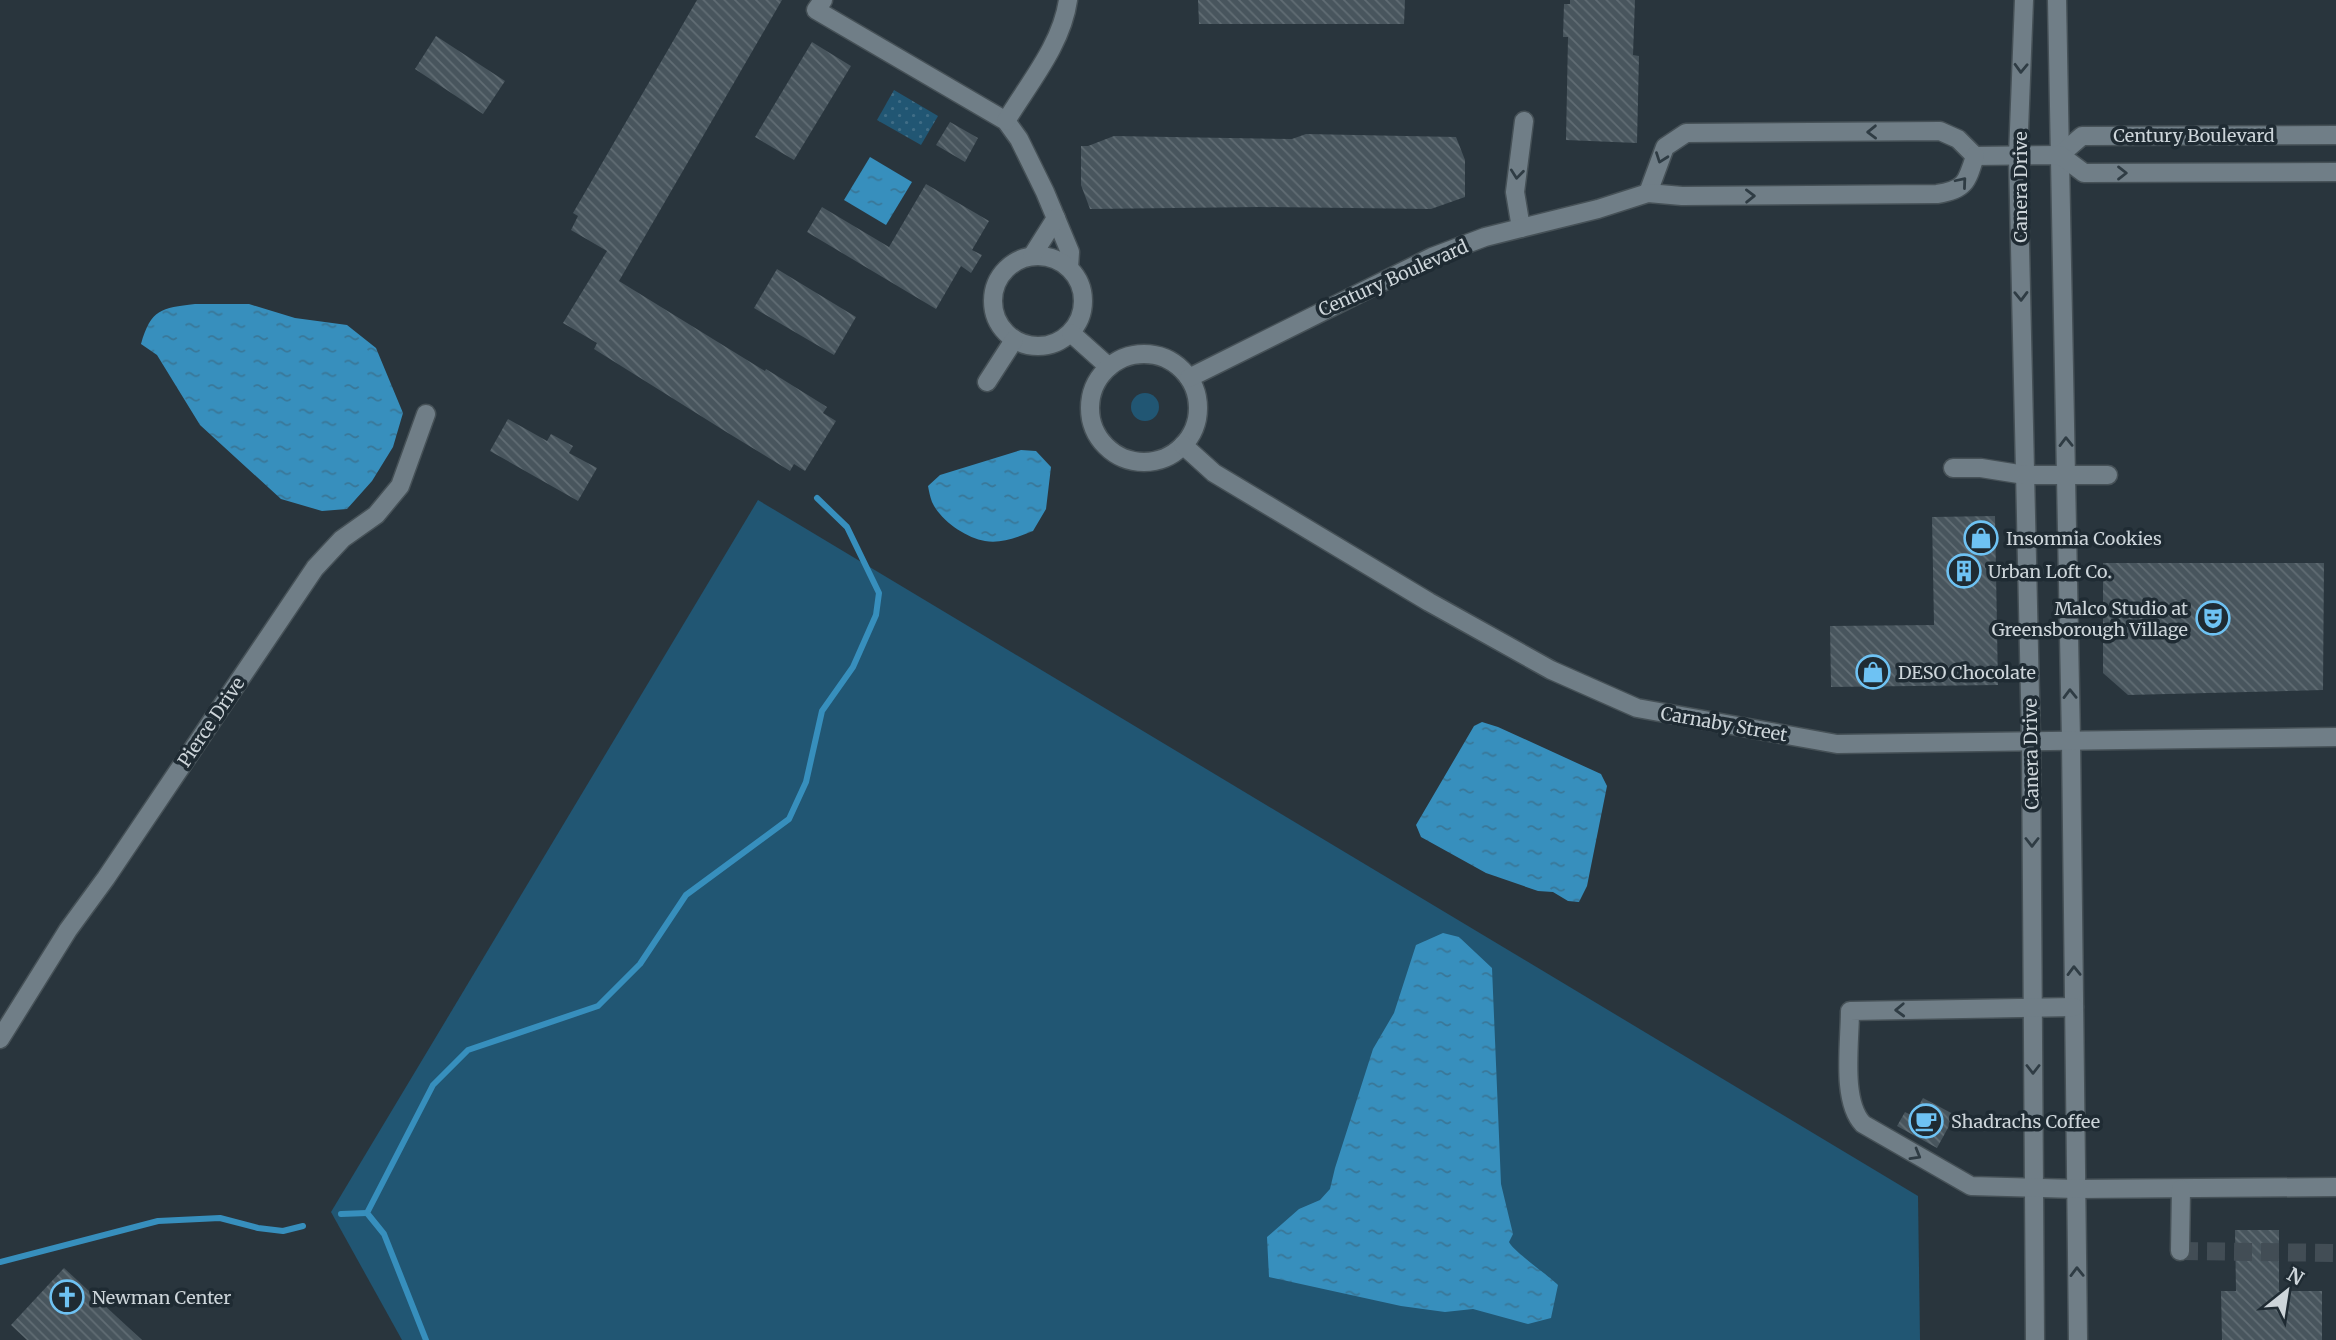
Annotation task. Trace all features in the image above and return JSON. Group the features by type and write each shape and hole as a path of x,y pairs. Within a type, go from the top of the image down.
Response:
{"street":[{"path":"823,0 816,10 1006,121 1019,139 1056,218 1070,252 1069,268"},
{"path":"1006,121 1057,38 1065,20 1068,0"},
{"name":"Canera Drive","path":"2024,0 2018,156 2031,741 2035,1340"},
{"path":"2057,0 2071,741 2078,1340"},
{"path":"1521,228 1515,192 1524,121"},
{"path":"1648,193 1665,147 1686,133 1940,131 1958,139 1975,156 2060,155 2084,173 2336,172"},
{"name":"Century Boulevard","path":"2060,155 2082,136 2336,135"},
{"name":"Century Boulevard","path":"1189,378 1432,257 1485,237 1598,209 1648,193 1682,196 1937,194 1956,191 1969,177 1975,156"},
{"path":"1031,256 1056,218"},
{"path":"1031,256 1045,256 1069,268 1078,280 1083,307 1079,321 1070,333 1044,346 1028,345 1014,340 996,319 992,305 998,279 1018,260 1031,256"},
{"path":"1070,333 1109,367"},
{"path":"987,382 1014,340"},
{"path":"1142,354 1160,356 1177,365 1189,378 1196,394 1198,412 1193,430 1183,445 1169,455 1153,461 1135,461 1119,455 1105,445 1095,430 1090,413 1094,388 1109,367 1124,357 1142,354"},
{"name":"Pierce Drive","path":"0,1040 68,930 106,878 314,568 342,539 376,515 400,486 426,414"},
{"name":"Carnaby Street","path":"1183,445 1214,473 1429,602 1551,670 1637,708 1837,744 2336,737"},
{"path":"1953,468 1982,468 2025,475 2108,475"},
{"path":"2074,1007 1850,1012 1850,1096 1856,1117 1863,1124 1971,1186 2076,1189 2336,1187"},
{"path":"2180,1251 2181,1189"}],"shaded area":[{"path":"894,90 938,116 921,145 877,120"},
{"path":"1145,393 1155,397 1159,407 1155,417 1145,421 1135,417 1131,407 1135,397"},
{"path":"758,500 1918,1196 1920,1340 402,1340 331,1212"}],"water":[{"path":"870,157 912,182 886,225 844,200"},
{"path":"195,304 249,304 295,318 347,325 376,348 403,413 393,447 372,481 347,509 322,511 281,499 200,425 157,355 141,344 149,324 159,312"},
{"path":"1021,450 1036,451 1051,467 1046,509 1033,531 1003,541 985,541 954,527 936,509 928,486 940,475"},
{"path":"1482,722 1601,774 1607,786 1587,886 1579,902 1568,901 1553,892 1538,891 1486,873 1421,837 1416,825 1474,726"},
{"path":"1443,933 1459,937 1492,968 1501,1184 1513,1234 1509,1242 1558,1285 1551,1318 1528,1324 1473,1309 1445,1312 1401,1306 1269,1277 1267,1237 1299,1209 1320,1200 1330,1189 1373,1049 1394,1013 1416,945"}],"building":[{"path":"697,0 782,0 619,281 827,407 823,413 836,421 805,471 794,464 790,471 594,349 597,343 563,323 607,251 571,230 578,216 573,213"},
{"path":"1198,0 1405,0 1404,24 1199,24"},
{"path":"1570,0 1635,0 1633,55 1639,56 1637,143 1566,140 1568,37 1563,37 1564,4 1570,4"},
{"path":"436,36 505,81 483,114 415,69"},
{"path":"812,42 851,66 794,160 755,137"},
{"path":"950,122 978,138 965,162 936,145"},
{"path":"1306,134 1456,137 1465,160 1465,197 1431,209 1090,209 1081,185 1081,146 1114,136 1292,139"},
{"path":"926,184 989,221 972,250 982,255 971,273 961,266 936,309 807,232 822,207 889,247"},
{"path":"777,269 856,317 834,355 754,308"},
{"path":"508,419 547,441 551,434 573,446 569,453 597,468 578,501 490,451"},
{"name":"Urban Loft Co.","path":"1995,516 1998,685 1831,687 1830,626 1934,625 1932,517"},
{"name":"Malco Studio at Greensborough Village","path":"2103,563 2324,563 2323,690 2128,695 2103,673"},
{"name":"Shadrachs Coffee","path":"1923,1098 1955,1115 1937,1148 1897,1126 1905,1112 1913,1116"},
{"path":"2235,1230 2279,1230 2279,1291 2322,1291 2322,1340 2222,1340 2221,1291 2236,1291"},
{"name":"Newman Center","path":"64,1268 142,1340 27,1340 11,1325"}],"waterway":[{"path":"426,1340 384,1234 367,1213 433,1085 468,1050 598,1006 640,964 686,895 789,819 806,782 822,711 853,667 876,615 879,593 847,527 817,498"},
{"path":"341,1214 367,1213"},
{"path":"0,1262 158,1221 220,1218 258,1228 283,1231 303,1226"}],"tunnel":[{"path":"2180,1251 2336,1253"}],"place":[{"name":"Insomnia Cookies","path":"1981,538"},
{"name":"Urban Loft Co.","path":"1964,571"},
{"name":"Malco Studio at Greensborough Village","path":"2213,618"},
{"name":"DESO Chocolate","path":"1873,672"},
{"name":"Shadrachs Coffee","path":"1926,1121"},
{"name":"Newman Center","path":"67,1297"}]}
